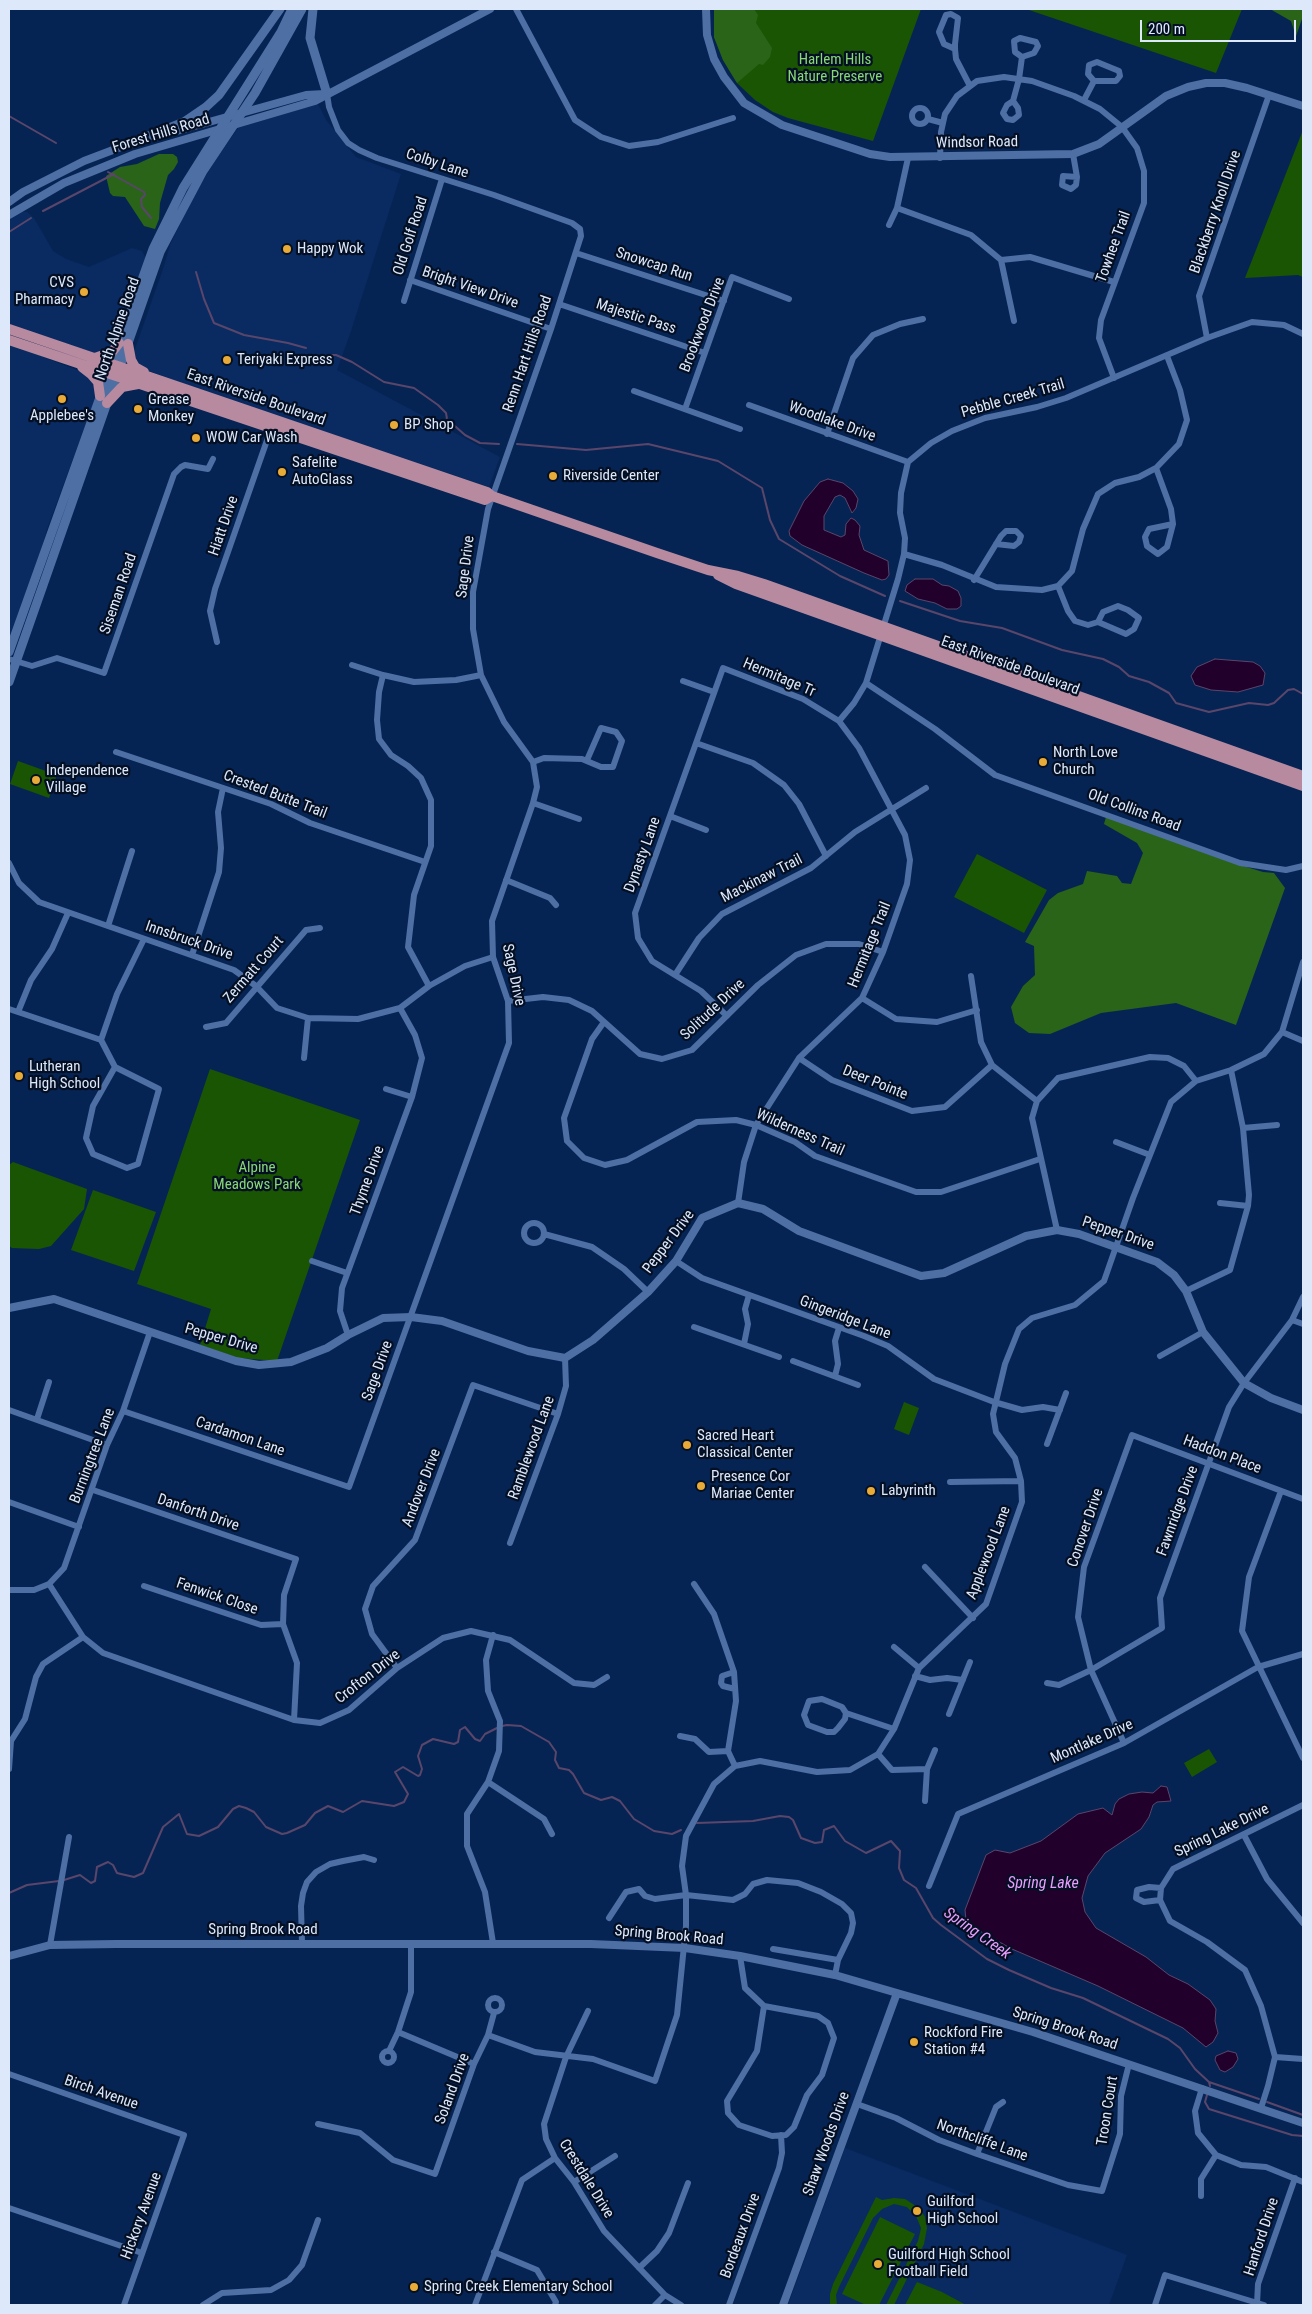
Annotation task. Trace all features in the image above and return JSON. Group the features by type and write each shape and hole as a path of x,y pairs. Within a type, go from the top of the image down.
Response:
{"main road":[{"path":"129,144 184,122 206,107 219,95 280,9"},
{"name":"North Alpine Road","path":"251,91 292,9"},
{"name":"North Alpine Road","path":"9,682 12,660 123,344 153,250 183,188 213,148 251,91 302,9"},
{"path":"313,9 310,38 327,94"},
{"name":"East Riverside Boulevard","path":"9,329 95,358 139,384 487,492 492,496 708,570 736,584 881,631 1229,754 1303,776"},
{"name":"East Riverside Boulevard","path":"9,340 75,362 153,378 273,425"},
{"path":"95,358 112,352 123,344 135,367 153,378"},
{"path":"75,362 98,382 103,400 122,387 139,384"},
{"name":"North Alpine Road","path":"9,652 86,449"},
{"name":"East Riverside Boulevard","path":"1229,754 1303,786"}],"street":[{"name":"Forest Hills Road","path":"9,215 64,183 119,160 315,101 490,9"},
{"path":"516,9 575,120 601,137 629,146 658,142 734,118"},
{"name":"Windsor Road","path":"706,9 707,35 714,59 724,78 744,103 756,112 790,128 870,154 908,158 1073,154 1099,144 1166,96 1197,85 1225,83 1303,106"},
{"path":"940,158 945,114 957,96 970,86 956,59 958,18 951,14 946,15 939,32 944,44 955,49"},
{"path":"1013,102 1022,57"},
{"path":"1097,62 1119,71 1120,76 1116,81 1094,81 1088,74 1089,65 1093,63 1097,62"},
{"name":"Towhee Trail","path":"970,86 977,82 1004,76 1032,81 1084,100 1100,109 1122,128 1137,148 1144,171 1144,203 1101,320 1099,338 1114,378"},
{"path":"1084,100 1094,81"},
{"name":"Forest Hills Road","path":"9,202 23,192 84,161 129,144 306,95 327,94"},
{"name":"Colby Lane","path":"327,94 329,107 338,130 348,142 377,158 572,223"},
{"name":"Blackberry Knoll Drive","path":"1207,338 1200,296 1269,95"},
{"path":"928,119 943,123"},
{"path":"1073,154 1077,177"},
{"path":"889,225 897,208 908,158"},
{"name":"Old Golf Road","path":"404,301 442,179"},
{"path":"897,208 971,235 1001,260 1014,321"},
{"name":"Renn Hart Hills Road","path":"492,496 551,329 581,236 580,229 572,223"},
{"name":"Snowcap Run","path":"576,253 724,301"},
{"path":"1001,260 1030,257 1114,282"},
{"name":"Brookwood Drive","path":"685,409 732,277 789,299"},
{"name":"Bright View Drive","path":"410,280 551,329"},
{"name":"Majestic Pass","path":"559,304 705,353"},
{"path":"827,434 854,358 874,336 900,324 923,319"},
{"name":"Pebble Creek Trail","path":"908,462 931,443 961,427 985,418 1037,408 1057,401 1207,338 1252,322 1284,325 1303,334"},
{"path":"904,554 942,565 996,588 1042,590 1058,586 1072,571 1082,529 1098,494 1115,483 1139,476 1156,468 1179,444 1187,420 1180,390 1167,356"},
{"path":"634,391 740,429"},
{"name":"Woodlake Drive","path":"749,405 908,462"},
{"name":"Hiatt Drive","path":"217,642 210,611 215,588 273,425"},
{"name":"Siseman Road","path":"12,660 35,666 57,658 104,673 174,474 180,467 188,465 208,469 213,459"},
{"path":"839,720 854,703 866,683 904,554 905,538 900,513 901,493 908,462"},
{"path":"1156,468 1172,509 1173,524 1167,547 1158,554 1147,546 1145,536 1149,529 1173,524"},
{"name":"Sage Drive","path":"348,1487 509,1043 508,1000 493,957 492,921 533,804 537,787 533,762 504,722 481,676 473,629 473,592 479,551 492,496"},
{"path":"974,580 996,544"},
{"path":"1058,586 1068,611 1075,621 1088,624 1098,622 1126,634 1134,629 1139,618 1118,606 1104,612 1098,622"},
{"path":"352,665 383,676 414,682 456,680 481,676"},
{"name":"Dynasty Lane","path":"723,668 635,913 638,938 652,961 701,991 726,1016"},
{"name":"Hermitage Tr","path":"723,668 803,699 839,720 859,748 891,809"},
{"path":"383,676 376,720 380,739 391,755 408,766 421,778 431,800 431,846 414,895 408,947 429,986"},
{"path":"683,681 714,692"},
{"name":"Old Collins Road","path":"866,683 935,729 995,775 1240,863 1262,868 1286,870 1303,866"},
{"path":"533,762 544,758 587,760 601,767 613,767 622,741 616,732 602,728 587,760"},
{"path":"696,743 753,763 784,785 799,804 826,856"},
{"name":"Crested Butte Trail","path":"116,752 271,804 310,823 425,862"},
{"path":"192,955 219,872 221,848 218,812 223,788"},
{"name":"Mackinaw Trail","path":"675,975 699,938 722,914 812,868 855,832 926,788"},
{"path":"533,804 579,820"},
{"name":"Hermitage Trail","path":"738,1203 744,1162 756,1125 799,1058 862,998 883,952 908,884 910,860 905,835 891,809"},
{"path":"670,816 706,830"},
{"path":"108,926 132,851"},
{"name":"Innsbruck Drive","path":"9,864 19,883 39,902 234,970 256,986 278,1008 308,1018 358,1019 400,1008 429,986 465,966 493,957"},
{"path":"506,880 550,898 556,905"},
{"path":"18,1012 31,980 52,949 68,913"},
{"name":"Zermatt Court","path":"206,1027 226,1023 306,930 320,928"},
{"path":"101,1040 117,994 144,939"},
{"name":"Solitude Drive","path":"508,1000 543,997 568,1000 592,1011 640,1054 662,1059 692,1050 758,985 796,955 826,944 860,944 883,952"},
{"name":"Applewood Lane","path":"566,2057 593,2059 655,2080 677,2015 685,1948 686,1895 682,1866 686,1836 714,1784 735,1766 760,1761 817,1772 850,1770 878,1754 894,1729 919,1668 986,1604 1022,1502 1021,1481 1016,1458 996,1432 993,1414 994,1402 1005,1364 1019,1329 1032,1318 1075,1305 1104,1281 1133,1198 1170,1102 1196,1081 1231,1070 1264,1054 1282,1032 1303,962"},
{"path":"971,976 981,1042 992,1065 1037,1101"},
{"path":"862,998 896,1019 937,1022 977,1010"},
{"name":"Thyme Drive","path":"348,1334 339,1304 347,1273 412,1097 422,1058 415,1035 400,1008"},
{"path":"9,1009 101,1040 115,1067 159,1089 138,1164 127,1168 93,1154 86,1138 93,1106 115,1067"},
{"path":"304,1058 308,1018"},
{"name":"Wilderness Trail","path":"604,1022 592,1039 564,1118 567,1141 584,1158 605,1165 627,1160 697,1122 736,1120 756,1125 795,1142 815,1156 916,1192 941,1192 1040,1159"},
{"path":"1282,1032 1303,1041"},
{"path":"1056,1230 1032,1118 1037,1101 1058,1078 1150,1057 1168,1058 1184,1066 1196,1081"},
{"name":"Deer Pointe","path":"799,1058 832,1080 912,1111 946,1107 992,1065"},
{"path":"1186,1290 1230,1270 1248,1206 1243,1128 1231,1070"},
{"path":"386,1089 412,1097"},
{"path":"1243,1128 1277,1125"},
{"path":"1116,1142 1150,1155"},
{"name":"Pepper Drive","path":"9,1308 54,1299 236,1361 259,1365 291,1362 327,1348 348,1334 383,1318 411,1317 442,1322 528,1351 565,1358 593,1340 648,1292 676,1261 702,1218 738,1203 763,1209 799,1231 921,1276 944,1273 1026,1236 1056,1230 1080,1234 1157,1262 1174,1275 1186,1290 1194,1314 1203,1332 1244,1383 1271,1398 1303,1410"},
{"path":"1220,1203 1248,1206"},
{"path":"544,1234 592,1247 624,1269 648,1292"},
{"path":"312,1261 347,1273"},
{"name":"Gingeridge Lane","path":"676,1261 702,1278 888,1346 934,1378 994,1402 1022,1410 1043,1407 1060,1410"},
{"path":"744,1344 748,1324 745,1309 749,1295"},
{"name":"Fawnridge Drive","path":"1047,1683 1059,1685 1091,1670 1162,1628 1160,1598 1228,1407 1292,1320 1303,1297"},
{"path":"1292,1320 1303,1324"},
{"path":"694,1327 778,1357"},
{"path":"835,1376 838,1364 835,1341 839,1328"},
{"name":"Burningtree Lane","path":"49,1584 64,1568 93,1490 107,1445 123,1411 150,1332"},
{"path":"1160,1356 1203,1332"},
{"name":"Ramblewood Lane","path":"510,1543 558,1414 566,1386 565,1358"},
{"path":"793,1361 858,1384"},
{"path":"37,1419 49,1382"},
{"name":"Andover Drive","path":"397,1668 372,1634 365,1609 373,1586 415,1540 473,1384 558,1414"},
{"path":"1047,1444 1066,1393"},
{"path":"9,1410 107,1445"},
{"name":"Cardamon Lane","path":"123,1411 348,1487"},
{"name":"Haddon Place","path":"1132,1435 1303,1499"},
{"name":"Conover Drive","path":"1124,1744 1091,1670 1078,1617 1084,1566 1132,1435"},
{"path":"950,1482 1021,1481"},
{"name":"Danforth Drive","path":"93,1490 296,1559 284,1595 283,1624"},
{"path":"1281,1491 1249,1577 1242,1631 1258,1667 1303,1755"},
{"path":"9,1502 79,1526"},
{"path":"925,1567 973,1618"},
{"path":"9,1590 34,1590 49,1584"},
{"name":"Crofton Drive","path":"49,1584 83,1637 103,1653 294,1720 320,1724 348,1710 397,1668 443,1638 471,1631 510,1640 574,1683 594,1685 607,1677"},
{"path":"694,1584 714,1614 734,1672 736,1701 728,1752 735,1766"},
{"name":"Fenwick Close","path":"144,1586 261,1625 283,1624"},
{"path":"283,1624 296,1663 294,1720"},
{"path":"493,1635 486,1660 488,1690 500,1723 499,1751 488,1782 467,1814 467,1846 485,1892 493,1943"},
{"path":"9,1769 11,1741 25,1719 36,1677 43,1664 83,1637"},
{"path":"894,1647 919,1668"},
{"name":"Montlake Drive","path":"929,1886 958,1814 1124,1744 1258,1667 1303,1654"},
{"path":"949,1714 970,1662"},
{"path":"734,1672 722,1676 721,1683 723,1686 735,1688"},
{"path":"915,1676 930,1680 947,1678 962,1680"},
{"path":"846,1713 845,1718 834,1732 814,1728 804,1720 806,1706 810,1701 822,1699 837,1705 846,1713 894,1729"},
{"path":"680,1736 695,1740 710,1752 728,1752"},
{"path":"925,1801 928,1769 935,1750"},
{"path":"878,1754 892,1770 928,1769"},
{"path":"488,1782 544,1818 552,1834"},
{"name":"Spring Lake Drive","path":"1160,1888 1173,1868 1303,1805"},
{"path":"1244,1835 1267,1879 1303,1923"},
{"path":"50,1945 69,1837"},
{"path":"302,1943 301,1906 307,1882 316,1872 330,1864 364,1857 374,1860"},
{"path":"609,1918 626,1892 639,1889 645,1896 655,1899 686,1895 733,1900 744,1894 753,1884 767,1880 798,1883 821,1892 842,1904 851,1913 853,1923 851,1933 838,1960 835,1976"},
{"path":"1160,1900 1144,1902 1136,1898 1137,1890 1149,1887 1160,1888 1160,1900 1170,1921 1207,1942 1245,1970 1262,2006 1275,2056 1268,2086 1260,2108"},
{"name":"Spring Brook Road","path":"9,1956 50,1945 302,1943 411,1945 493,1943 591,1944 685,1948 740,1956 835,1976 897,1993 1033,2032 1303,2123"},
{"path":"389,2051 398,2032 411,1992 411,1945"},
{"path":"774,1948 838,1960"},
{"path":"740,1956 746,1988 764,2006 818,2016 828,2024 834,2038 822,2075 807,2095 794,2127 786,2135 772,2136 740,2125 728,2113 727,2101 757,2051 764,2006"},
{"name":"Shaw Woods Drive","path":"783,2305 897,1993"},
{"name":"Crestdale Drive","path":"588,2011 566,2057 544,2124 546,2138 554,2158 574,2182 604,2231 665,2295 681,2305"},
{"name":"Soland Drive","path":"318,2124 360,2133 392,2160 435,2174 474,2064 488,2035 494,2012"},
{"path":"398,2032 474,2064"},
{"path":"488,2035 535,2052 566,2057"},
{"path":"1275,2056 1303,2059"},
{"name":"Troon Court","path":"1102,2190 1120,2134 1121,2096 1129,2064"},
{"name":"Birch Avenue","path":"9,2074 184,2135"},
{"path":"1202,2088 1195,2111 1198,2133 1216,2155 1240,2166 1266,2167 1303,2182"},
{"path":"978,2154 996,2107 1003,2102"},
{"name":"Northcliffe Lane","path":"857,2104 896,2118 939,2140 978,2154 1068,2185 1102,2190"},
{"name":"Hickory Avenue","path":"124,2305 184,2135"},
{"name":"Bordeaux Drive","path":"728,2305 776,2176 782,2154 781,2135"},
{"path":"1200,2196 1201,2179 1216,2155"},
{"path":"574,2182 615,2156"},
{"path":"475,2305 522,2180 554,2158"},
{"name":"Hanford Drive","path":"1260,2305 1258,2284 1294,2178"},
{"path":"639,2268 657,2251 669,2233 688,2183"},
{"path":"9,2208 142,2253"},
{"path":"203,2305 222,2294 271,2290 290,2280 302,2265 318,2220"},
{"path":"494,2252 537,2270 556,2302 555,2305"},
{"path":"1154,2305 1165,2275 1260,2305"},
{"path":"655,2305 665,2295"}],"shaded area":[{"path":"318,104 326,120 356,157 401,174 337,370 500,457 489,487 192,387 144,369 136,363 133,355 170,245 192,199 238,128"},
{"path":"22,212 27,212 34,218 53,251 66,259 89,267 132,248 142,251 146,258 116,343 101,355 9,327 9,220"},
{"path":"9,344 77,370 91,378 96,386 96,397 47,529 39,559 9,644"},
{"name":"Guilford High School","path":"845,2148 1127,2255 1109,2305 788,2305"}],"green space":[{"name":"Harlem Hills Nature Preserve","path":"714,9 921,9 873,141 788,118 773,112 755,100 737,83 723,60 714,37"},
{"path":"714,9 754,9 758,15 756,23 772,48 770,57 763,65 759,64 737,83 723,60 714,37"},
{"path":"1026,9 1242,9 1216,73"},
{"path":"1270,9 1303,9 1303,16 1296,36 1291,21"},
{"path":"1303,130 1303,277 1298,275 1245,278"},
{"path":"159,154 173,154 177,157 178,162 168,175 160,203 159,219 155,229 144,226 125,197 113,196 110,193 106,176 120,167 137,164"},
{"path":"18,761 57,775 49,798 10,784"},
{"path":"1106,817 1230,862 1263,872 1274,873 1285,888 1236,1025 1176,1003 1101,1013 1050,1034 1029,1033 1015,1023 1011,1007 1023,986 1035,975 1034,946 1025,942 1049,900 1058,893 1083,884 1087,871 1117,876 1122,883 1131,884 1143,853 1137,843 1104,824"},
{"path":"977,854 1047,890 1024,933 954,897"},
{"name":"Alpine Meadows Park","path":"210,1069 360,1120 277,1361 239,1358 200,1345 211,1309 137,1284"},
{"path":"13,1162 87,1189 84,1209 51,1246 39,1249 12,1248 9,1246 9,1165"},
{"path":"93,1190 156,1212 134,1271 71,1250"},
{"path":"904,1402 919,1408 909,1435 894,1429"},
{"path":"1209,1749 1217,1762 1192,1777 1184,1763"},
{"path":"876,2197 882,2200 905,2199 919,2208 925,2217 927,2228 924,2244 894,2305 886,2305 918,2241 921,2228 916,2216 907,2207 894,2204 882,2209 873,2218 839,2287 836,2295 837,2305 830,2305 830,2294 833,2284"},
{"name":"Guilford High School Football Field","path":"880,2217 915,2234 879,2305 866,2305 842,2294"},
{"path":"917,2282 942,2292 966,2305 905,2305"}],"water":[{"path":"828,479 843,483 853,491 858,499 856,508 852,513 845,498 840,495 835,497 824,516 824,530 841,537 845,535 846,524 851,518 855,520 860,526 859,535 864,550 888,561 889,575 886,579 882,580 864,573 802,545 790,536 789,531 804,501 820,482"},
{"path":"915,579 933,579 942,585 949,586 958,591 961,598 961,606 957,609 947,609 935,603 918,599 905,591 907,585"},
{"path":"1215,659 1253,662 1260,666 1265,673 1263,685 1238,692 1211,690 1195,685 1191,676 1197,667"},
{"name":"Spring Lake","path":"1161,1786 1167,1787 1171,1801 1157,1802 1153,1805 1149,1817 1141,1829 1105,1853 1088,1876 1082,1898 1085,1912 1096,1928 1146,1957 1169,1975 1188,1984 1210,2000 1216,2009 1215,2021 1218,2033 1213,2042 1206,2047 1183,2028 1098,1986 1012,1949 971,1926 966,1920 965,1910 986,1855 995,1850 1010,1853 1041,1841 1078,1814 1103,1808 1112,1815 1115,1804 1119,1799 1129,1794 1153,1793"},
{"path":"1228,2051 1236,2053 1238,2059 1233,2067 1225,2072 1220,2070 1215,2060 1216,2056"}],"waterway":[{"path":"9,116 56,143"},
{"path":"108,172 144,192 145,195 141,199 142,207 151,218"},
{"path":"43,211 114,174"},
{"path":"9,232 31,218"},
{"path":"196,272 214,323 244,335 306,348"},
{"path":"328,355 336,355 352,362 384,382 414,388 438,405 446,413 447,419 465,435 480,443 499,444"},
{"path":"517,444 586,450 648,444 718,461 762,488 770,520 779,539 840,576 885,596"},
{"path":"900,601 960,621 1002,628 1062,650 1103,659 1119,667 1129,676 1149,682 1169,693 1176,703 1209,712 1249,703 1268,705 1274,703 1288,690 1294,689 1303,694"},
{"name":"Spring Creek","path":"502,1726 521,1726 549,1742 556,1752 555,1760 559,1768 569,1770 584,1793 601,1800 612,1797 620,1801 634,1819 654,1831 672,1834 681,1830"},
{"name":"Spring Creek","path":"64,1880 80,1875 91,1883 95,1881 97,1867 108,1862 113,1865 117,1873 134,1877 143,1873 163,1827 179,1814 187,1834 199,1836 218,1827 233,1809 239,1806 254,1812 266,1827 282,1834 305,1825 315,1813 328,1806 343,1812 362,1801 394,1806 404,1802 408,1794 395,1772 403,1767 418,1776 420,1775 422,1769 418,1756 422,1745 433,1739 454,1744 458,1742 460,1730 465,1727 475,1739 480,1741 485,1734 497,1728"},
{"name":"Spring Creek","path":"697,1823 753,1821 780,1816 789,1817 793,1820 801,1838 815,1843 822,1842 824,1830 834,1826 845,1841 866,1853 891,1841 900,1851 899,1868 904,1880 916,1888 933,1918 941,1925 987,1959 1051,1988 1083,1998 1168,2039 1180,2048 1195,2069 1209,2082 1210,2086"},
{"name":"Spring Creek","path":"9,1893 27,1885 59,1881"},
{"name":"Spring Creek","path":"1209,2082 1259,2099"},
{"name":"Spring Creek","path":"1207,2095 1205,2102 1209,2109 1292,2135 1303,2136"},
{"name":"Spring Creek","path":"1267,2102 1303,2115"}],"place":[{"name":"Happy Wok","path":"287,249"},
{"name":"CVS Pharmacy","path":"84,292"},
{"name":"Teriyaki Express","path":"227,360"},
{"name":"Applebee's","path":"62,399"},
{"name":"Grease Monkey","path":"138,409"},
{"name":"BP Shop","path":"394,425"},
{"name":"WOW Car Wash","path":"196,438"},
{"name":"Safelite AutoGlass","path":"282,472"},
{"name":"Riverside Center","path":"553,476"},
{"name":"North Love Church","path":"1043,762"},
{"name":"Independence Village","path":"36,780"},
{"name":"Lutheran High School","path":"19,1076"},
{"name":"Sacred Heart Classical Center","path":"687,1445"},
{"name":"Presence Cor Mariae Center","path":"701,1486"},
{"name":"Labyrinth","path":"871,1491"},
{"name":"Rockford Fire Station #4","path":"914,2042"},
{"name":"Guilford High School","path":"917,2211"},
{"name":"Guilford High School Football Field","path":"878,2264"},
{"name":"Spring Creek Elementary School","path":"414,2287"}]}
